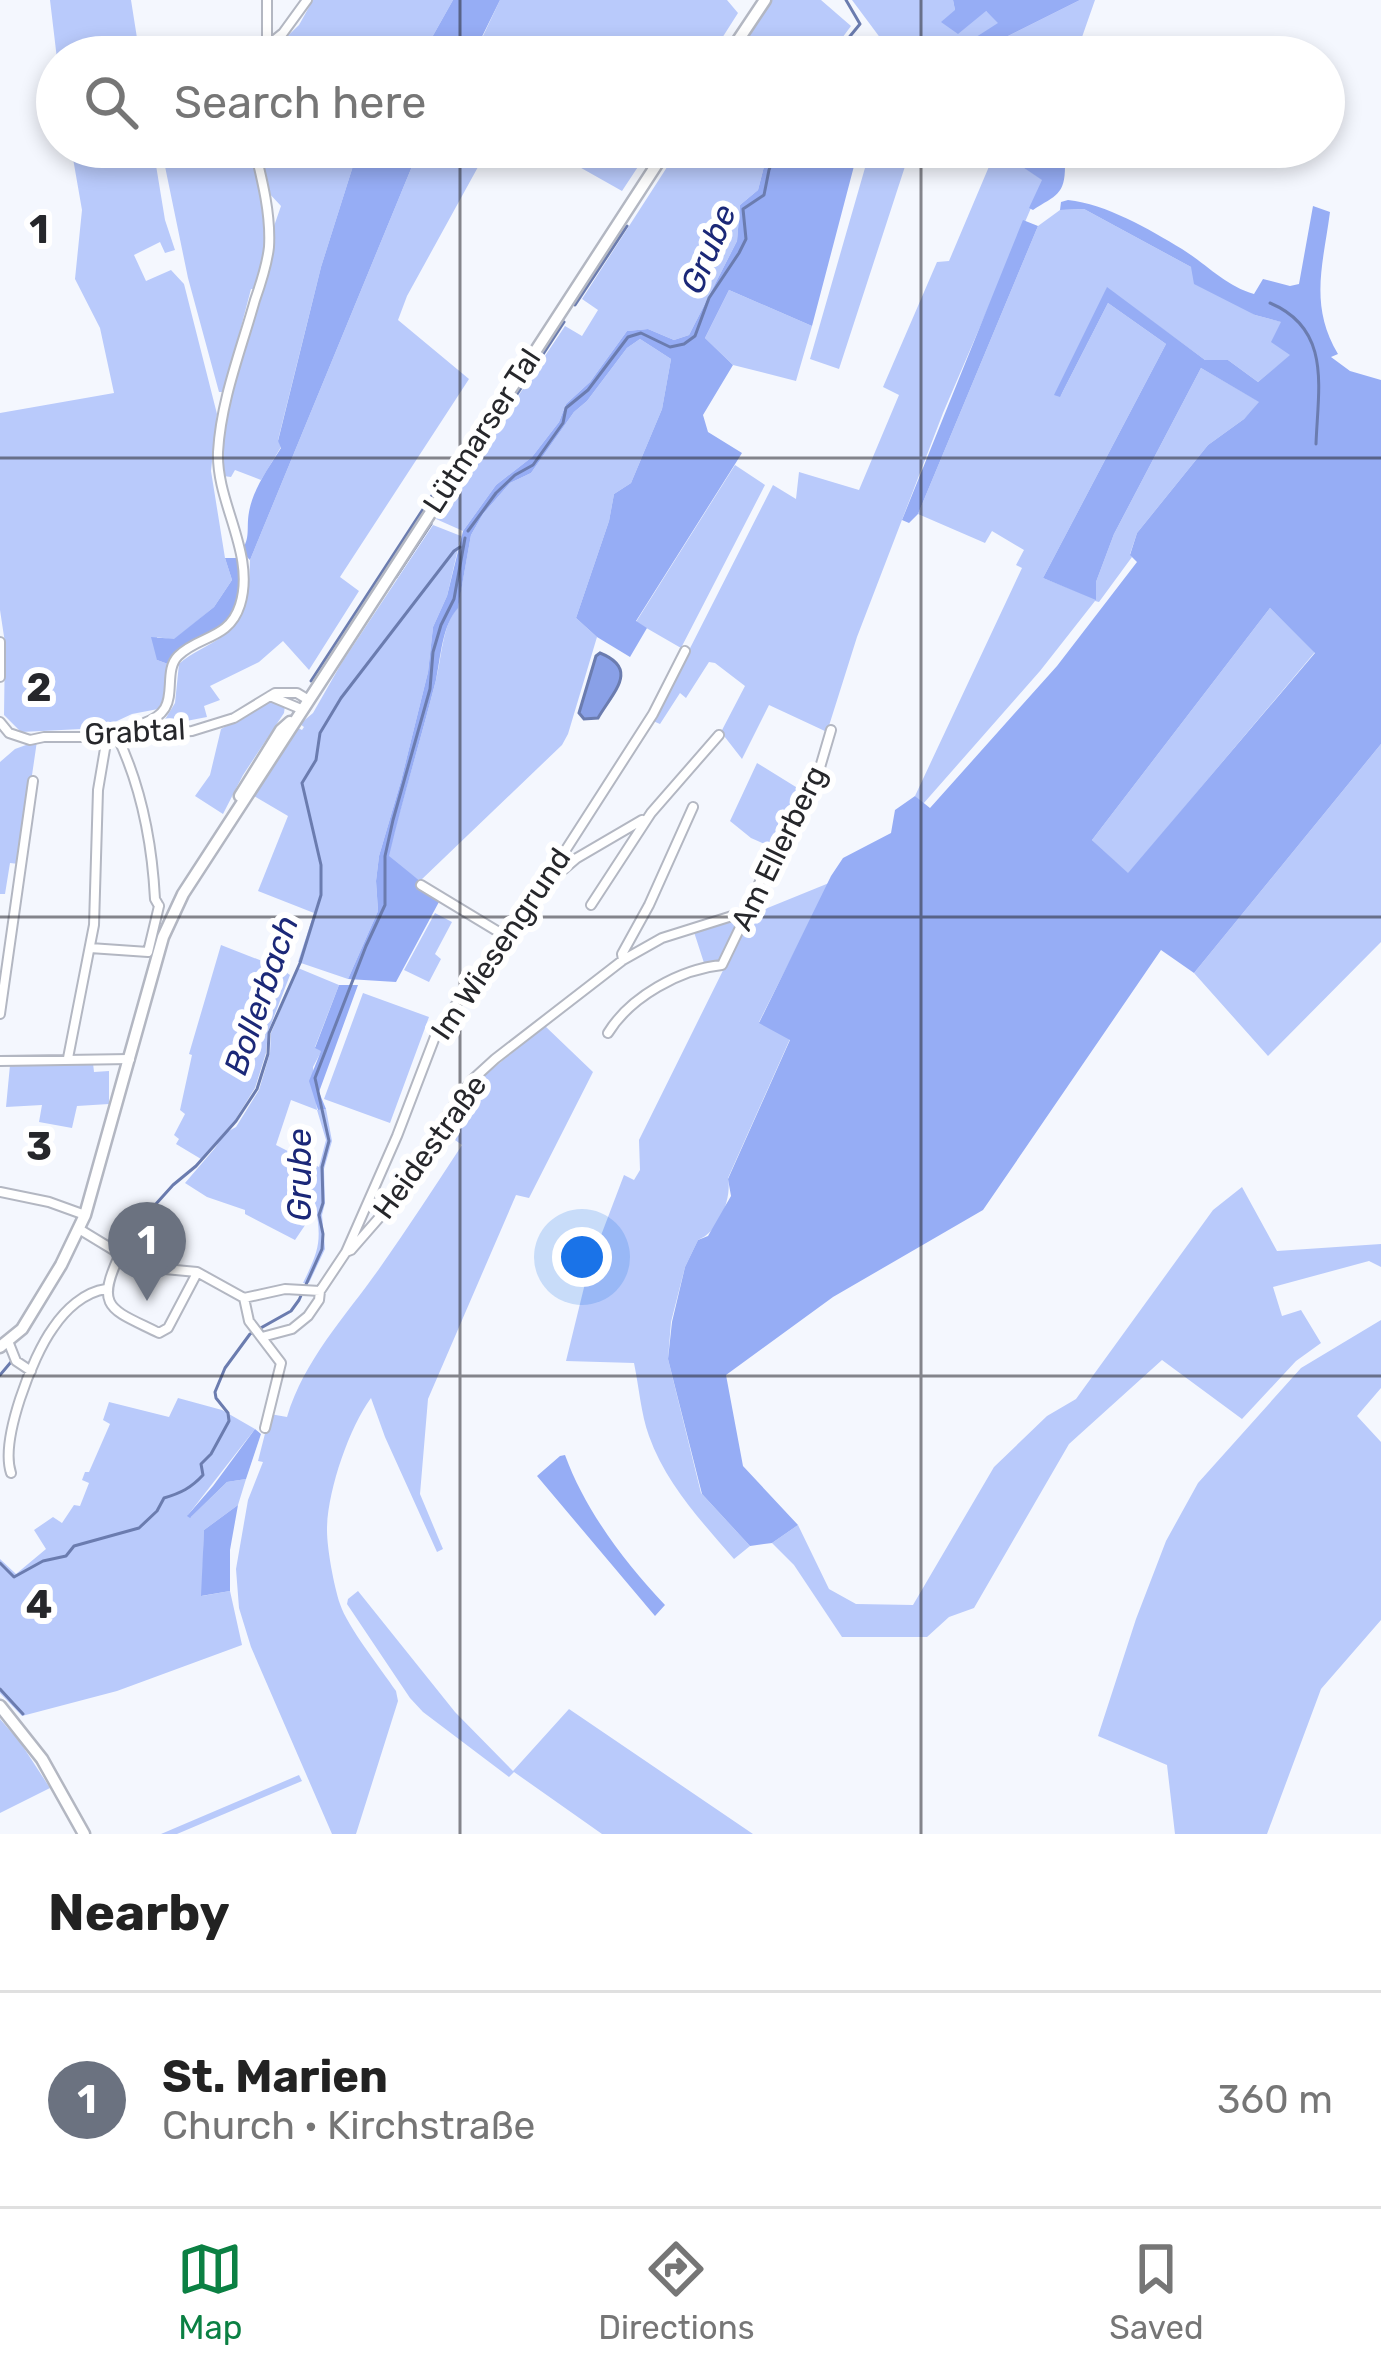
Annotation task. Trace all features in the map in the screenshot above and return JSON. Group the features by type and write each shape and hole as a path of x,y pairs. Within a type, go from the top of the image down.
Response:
{"main road":[{"path":"741,36 765,0"},
{"name":"Lütmarser Tal","path":"79,1229 173,911 280,730 302,708 654,168"},
{"path":"2,1343 22,1329 79,1229"},
{"path":"0,1706 58,1784 84,1834"}],"street":[{"path":"267,0 267,36"},
{"path":"279,36 307,0"},
{"path":"129,734 166,707 178,656 224,629 242,602 242,559 221,491 218,456 224,404 269,249 258,168"},
{"path":"0,641 0,677"},
{"name":"Im Wiesengrund","path":"346,1252 437,1029 540,890 653,714 685,651"},
{"name":"Grabtal","path":"0,722 9,733 31,740 192,731 234,718 284,691 297,693 302,708"},
{"name":"Am Ellerberg","path":"608,1034 619,1017 648,994 675,979 722,965 773,849 816,781 830,730"},
{"path":"591,905 651,813 719,735"},
{"path":"112,736 140,792 155,899 159,906 173,911"},
{"path":"68,1058 94,926 98,790 112,736"},
{"path":"0,1014 33,782"},
{"path":"622,960 693,807"},
{"path":"540,890 577,858 651,813"},
{"path":"421,885 506,938"},
{"path":"89,947 148,952 159,906"},
{"name":"Heidestraße","path":"258,1332 300,1324 316,1306 315,1290 399,1195 472,1080 495,1059 622,960 662,938 748,911"},
{"path":"0,1061 130,1059"},
{"path":"0,1192 85,1215"},
{"path":"79,1229 135,1263 197,1272 244,1298 298,1288 315,1290"},
{"path":"120,1254 106,1288 109,1303 120,1314 158,1333 164,1332 197,1272"},
{"path":"11,1473 8,1446 31,1371 52,1328 81,1298 106,1288"},
{"path":"244,1298 246,1316 281,1363 265,1428"},
{"path":"2,1343 31,1371"}],"shaded area":[{"path":"50,0 131,0 137,36 54,36"},
{"path":"313,0 453,0 433,36 288,36"},
{"path":"453,0 500,0 482,36 433,36"},
{"path":"500,0 727,0 738,13 723,36 483,36"},
{"path":"770,0 821,0 851,26 844,36 748,36"},
{"path":"852,0 953,0 955,10 986,11 999,23 990,36 879,36"},
{"path":"953,0 1080,0 1008,36 978,36 998,23 986,11 958,34 941,22 955,10"},
{"path":"1080,0 1095,0 1082,36 1008,36"},
{"path":"75,168 156,168 175,250 165,253 160,242 134,255 146,281 171,270 184,284 217,414 211,471 232,580 214,607 174,640 157,637 157,660 168,664 158,709 132,714 102,728 21,732 4,715 0,413 114,393 100,328 75,279 82,210"},
{"path":"165,168 256,168 267,249 256,289 251,289 224,392 219,392"},
{"path":"262,168 352,168 321,267 278,440 281,447 261,480 235,470 231,477 223,476 223,448 232,391 273,252 273,229 281,206 267,191"},
{"path":"352,168 411,168 250,560 241,551 251,503 281,448 278,441 321,267"},
{"path":"411,168 477,168 398,320 469,379 340,577 359,591 309,670 283,641 259,662 210,686 220,700 204,706 207,717 164,721 175,703 179,664 230,630 242,613 250,560"},
{"path":"581,168 637,168 622,191"},
{"path":"666,168 764,168 758,190 740,205 737,241 689,335 674,340 648,329 627,331 590,382 566,404 559,422 532,457 496,485 463,531 436,519 565,326 582,336 598,310 582,299"},
{"path":"764,168 853,168 812,326 729,290 705,338 733,365 703,415 708,432 742,453 636,621 647,628 630,657 576,618 614,494 631,483 662,409 671,359 640,339 627,348 531,473 510,483 483,514 471,535 458,608 445,632 389,856 420,881 416,886 440,900 396,982 348,979 378,911 379,856 428,672 433,627 447,596 463,531 496,485 532,457 559,422 566,404 590,382 627,331 648,329 674,340 689,335 737,241 740,205 758,190"},
{"path":"865,168 904,168 839,369 810,359"},
{"path":"988,168 1024,168 1043,180 943,413 857,637 827,732 769,705 742,759 721,732 745,686 709,662 686,698 680,693 660,724 653,721 773,485 796,499 799,472 859,490 899,395 883,387 937,262 949,261"},
{"path":"1024,168 1065,168 1061,189 1033,210 1029,208 1042,180"},
{"path":"1061,202 1082,202 1127,219 1254,294 1263,279 1299,284 1313,206 1330,212 1320,284 1324,319 1338,354 1331,357 1350,371 1381,380 1381,744 1194,973 1161,950 983,1210 833,1297 726,1375 743,1466 798,1525 772,1543 750,1546 702,1494 668,1359 685,1267 698,1240 708,1236 731,1196 728,1179 790,1040 759,1023 843,858 891,833 895,810 915,796 930,808 1057,666 1137,562 1130,555 1137,533 1208,445 1259,402 1201,368 1114,534 1096,582 1096,600 1043,578 1166,344 1108,303 1060,397 1054,395 1107,287 1205,360 1228,360 1258,382 1290,355 1271,342 1281,322 1255,315 1194,284 1191,267 1084,209 1060,210","holes":["1270,608 1315,653 1128,873 1092,840"]},
{"path":"1084,209 1191,267 1255,315 1282,322 1291,355 1258,382 1228,360 1205,360 1107,288 1060,397 1108,303 1166,344 1043,578 1096,599 1096,582 1114,534 1201,368 1260,402 1208,445 1137,533 1132,557 1099,602 1095,601 923,804 915,796 1022,568 1016,565 1024,550 992,531 985,543 918,514 1038,226 1060,210"},
{"path":"1023,220 1038,226 918,514 909,523 902,520"},
{"path":"729,290 812,326 796,381 733,365 705,338"},
{"path":"640,339 671,359 662,409 631,483 614,494 576,618 597,637 568,734 420,881 388,857 446,632 458,607 471,535 510,483 531,473 574,412 627,348"},
{"path":"735,465 765,485 681,648 636,622"},
{"path":"433,525 461,536 447,596 433,627 428,672 379,856 378,911 348,979 298,962 314,913 258,891 288,816 254,796 298,728 304,727 300,724 313,713"},
{"path":"225,558 237,558 240,572 239,597 229,616 168,664 157,660 151,637 174,639 214,607 232,580"},
{"path":"1270,608 1315,652 1128,874 1092,840"},
{"path":"600,653 619,666 620,682 598,718 584,719 579,713"},
{"path":"278,701 285,705 284,713 223,814 195,796 210,775 221,729"},
{"path":"37,741 19,864 10,863 5,894 0,894 0,762 15,749"},
{"path":"1381,744 1381,942 1268,1056 1194,973"},
{"path":"757,763 804,792 769,846 730,821"},
{"path":"829,883 759,1022 790,1039 728,1178 722,1214 698,1240 685,1267 671,1322 668,1359 701,1493 750,1546 734,1559 686,1502 656,1454 634,1363 566,1361 589,1267 624,1175 634,1180 640,1170 639,1140 748,920"},
{"path":"435,913 452,922 435,954 441,959 429,982 404,970"},
{"path":"731,920 736,928 720,960 705,966 694,932"},
{"path":"221,945 290,975 268,1032 255,1088 201,1159 176,1144 179,1139 174,1135 185,1114 180,1110 189,1054"},
{"path":"298,968 339,985 315,1047 322,1050 313,1067 317,1110 326,1109 332,1141 324,1169 325,1249 309,1283 303,1283 317,1247 316,1209 295,1240 245,1210 207,1197 185,1183 225,1133 236,1127 259,1090 271,1033","holes":["291,1100 317,1110 326,1140 319,1167 276,1145"]},
{"path":"339,985 358,985 319,1092 326,1109 318,1110 309,1081 321,1051 315,1048"},
{"path":"363,993 429,1017 390,1123 324,1099"},
{"path":"545,1026 593,1072 529,1198 516,1195 428,1399 420,1494 443,1549 437,1552 371,1398 347,1443 335,1479 327,1530 338,1596 398,1701 356,1834 332,1834 251,1647 239,1608 236,1569 270,1414 287,1417 315,1358 462,1145 441,1130 475,1083"},
{"path":"93,1063 94,1072 109,1071 109,1104 77,1106 72,1128 39,1122 42,1105 6,1107 10,1065"},
{"path":"1242,1187 1277,1251 1381,1244 1381,1267 1369,1261 1273,1287 1282,1316 1301,1310 1321,1343 1296,1361 1242,1419 1162,1360 1069,1444 974,1608 949,1617 927,1637 842,1637 794,1565 772,1543 798,1525 829,1589 856,1604 913,1605 994,1467 1047,1416 1076,1399 1213,1210"},
{"path":"1381,1320 1381,1388 1357,1416 1381,1442 1381,1620 1321,1689 1267,1834 1175,1834 1167,1765 1098,1736 1166,1541 1198,1483 1301,1368"},
{"path":"178,1398 222,1410 255,1429 188,1515 227,1482 246,1479 238,1505 204,1530 202,1596 230,1591 242,1645 117,1691 22,1716 0,1693 0,1559 16,1574 46,1549 34,1530 53,1517 62,1523 74,1505 80,1506 89,1483 82,1480 110,1424 103,1420 109,1402 169,1417"},
{"path":"255,1429 261,1434 246,1479 227,1482 187,1516 213,1486"},
{"path":"565,1455 608,1535 665,1605 655,1616 537,1476"},
{"path":"238,1505 230,1550 230,1591 201,1596 204,1530"},
{"path":"358,1591 455,1712 513,1771 569,1709 753,1834 602,1834 514,1772 509,1777 410,1698 347,1604"},
{"path":"0,1719 50,1788 0,1813"},
{"path":"299,1775 302,1781 177,1834 161,1834"}],"waterway":[{"name":"Grube","path":"846,0 860,24 850,36"},
{"name":"Grube","path":"468,531 496,493 533,465 563,423 566,408 588,390 628,337 641,333 670,347 695,336 709,298 746,239 743,209 764,195 770,168"},
{"path":"575,305 627,226"},
{"path":"1270,303 1290,314 1312,344 1319,382 1316,444"},
{"path":"508,408 564,322"},
{"path":"311,681 491,405"},
{"path":"435,516 499,419"},
{"path":"396,577 431,524"},
{"name":"Grube","path":"0,1563 14,1577 43,1561 66,1556 74,1546 139,1528 164,1498 194,1483 203,1475 201,1464 229,1421 215,1392 225,1368 250,1334 291,1311 299,1300 322,1249 322,1167 329,1141 315,1078 385,905 385,856 430,689 433,652 454,599 465,538"},
{"name":"Bollerbach","path":"114,1242 196,1166 257,1089 269,1033 300,963 321,895 321,865 302,783 316,760 320,733 341,698 460,547"},
{"path":"364,624 391,584"},
{"name":"Bollerbach","path":"0,1375 11,1362"},
{"path":"0,1689 23,1714"}],"place":[{"name":"St. Marien","path":"147,1301"}]}
